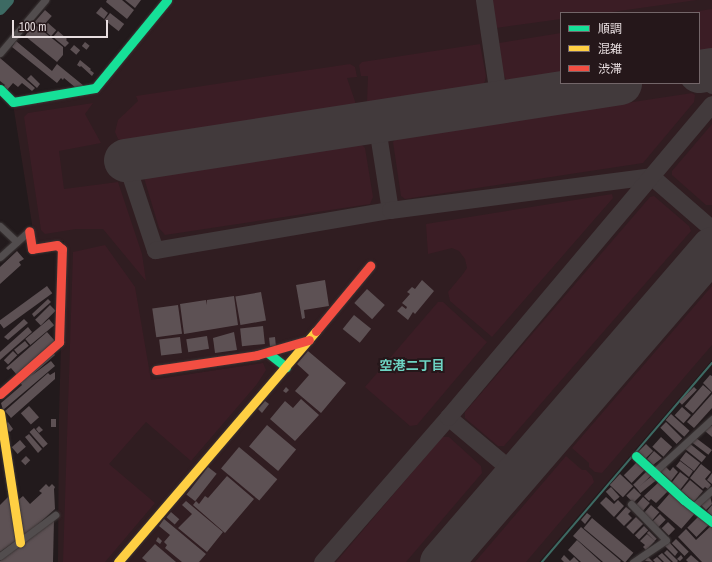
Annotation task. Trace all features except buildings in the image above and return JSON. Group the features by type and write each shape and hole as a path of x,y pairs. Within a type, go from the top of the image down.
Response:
{"street":[{"path":"0,53 45,0"},
{"path":"0,89 13,102 95,88 167,0"},
{"path":"0,226 17,242"},
{"path":"0,257 29,231"},
{"path":"0,394 59,342 62,249 57,245 32,249 29,231"},
{"path":"118,562 286,367 370,266"},
{"path":"156,370 268,352 309,339"},
{"path":"268,352 286,367"},
{"path":"0,413 20,542"},
{"path":"654,472 712,419"},
{"path":"636,456 712,522"},
{"path":"692,506 712,490"},
{"path":"631,504 666,540 633,562"},
{"path":"0,556 55,515"}],"shaded area":[{"path":"170,0 712,0 712,360 539,562 58,562 59,415 64,241 35,243 13,104 97,90"},
{"path":"491,0 697,0 612,12 560,12 560,19 496,28"},
{"path":"712,9 712,50 700,52 700,12 692,12"},
{"path":"560,33 560,74 507,82 502,71 499,43"},
{"path":"480,44 486,76 484,85 367,102 368,76 361,76 359,65 362,62"},
{"path":"350,64 355,67 357,77 347,78 357,107 122,141 118,139 115,132 118,120 138,101 136,96"},
{"path":"692,93 695,95 694,102 643,163 405,199 401,196 393,142 397,138"},
{"path":"93,103 85,114 101,143 59,151 64,189 118,182 142,254 146,281 103,229 76,229 45,234 41,230 24,117 28,113"},
{"path":"712,124 712,205 706,205 672,175 672,171"},
{"path":"361,144 365,148 373,197 370,204 165,235 159,228 144,178"},
{"path":"612,194 613,198 492,337 450,301 448,292 467,268 465,259 459,251 452,248 428,254 426,224"},
{"path":"654,196 689,226 691,231 504,446 498,446 465,418 465,412 650,197"},
{"path":"105,245 135,287 151,380 263,363 266,370 257,384 191,461 146,422 109,464 155,503 105,562 63,562 73,252"},
{"path":"712,286 712,345 602,473 595,472 589,467 589,463 572,448"},
{"path":"438,302 443,302 487,342 417,425 410,426 365,387"},
{"path":"442,437 449,437 481,466 482,473 406,562 336,562"},
{"path":"566,456 582,470 586,470 592,476 594,482 526,562 475,562"}],"waterway":[{"path":"0,9 8,0"},
{"path":"542,562 712,363"}],"taxiway":[{"path":"484,0 499,101"},
{"path":"700,75 712,85"},
{"path":"322,562 448,417 712,104"},
{"path":"376,121 390,210"},
{"path":"125,160 155,250 390,210 651,176 712,229"},
{"path":"448,417 517,475"}],"runway":[{"path":"700,71 712,69"},
{"path":"125,160 614,84"},
{"path":"441,562 712,248"}],"traffic: fast":[{"path":"0,89 13,102 95,88 167,0"},
{"path":"268,353 286,367"},
{"path":"636,456 684,500 712,522"}],"traffic: slow":[{"path":"118,562 316,331"},
{"path":"0,413 20,542"}],"traffic: jam":[{"path":"0,394 59,342 62,249 57,245 32,249 29,231"},
{"path":"316,331 370,266"},
{"path":"156,370 257,355 309,340"}],"district":[{"name":"空港二丁目","path":"412,366"}]}
